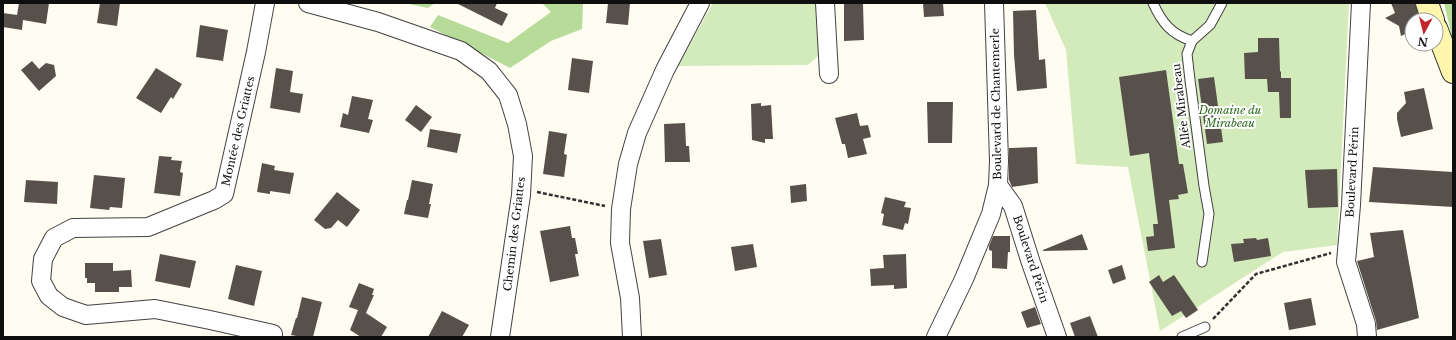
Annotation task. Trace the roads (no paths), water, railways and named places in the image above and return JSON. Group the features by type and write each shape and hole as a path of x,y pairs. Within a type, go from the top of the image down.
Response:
{"main road":[{"path":"1444,45 1451,60"}],"street":[{"name":"Montée des Griattes","path":"265,3 256,52 224,194 214,200 148,227 74,228 54,238 42,259 41,282 49,296 63,307 86,315 155,310 273,334"},
{"name":"Chemin des Griattes","path":"308,3 378,22 461,51 489,71 508,95 517,124 523,156 521,189 500,337"},
{"path":"632,337 630,298 620,243 621,209 628,164 637,133 665,70 700,3"},
{"path":"825,3 829,74"},
{"name":"Boulevard de Chantemerle","path":"936,337 964,279 991,214 998,185 999,162 994,3"},
{"name":"Boulevard Périn","path":"1361,3 1351,206 1342,256 1366,324 1367,337"},
{"name":"Boulevard Périn","path":"998,185 1013,206 1056,337"}],"lane":[{"path":"1153,3 1165,25 1180,37 1192,41 1210,25 1222,3"},
{"name":"Allée Mirabeau","path":"1192,41 1187,54 1209,214 1202,262"},
{"path":"1182,337 1205,327"}],"park label":[{"name":"Domaine du Mirabeau","path":"1230,116"}]}
